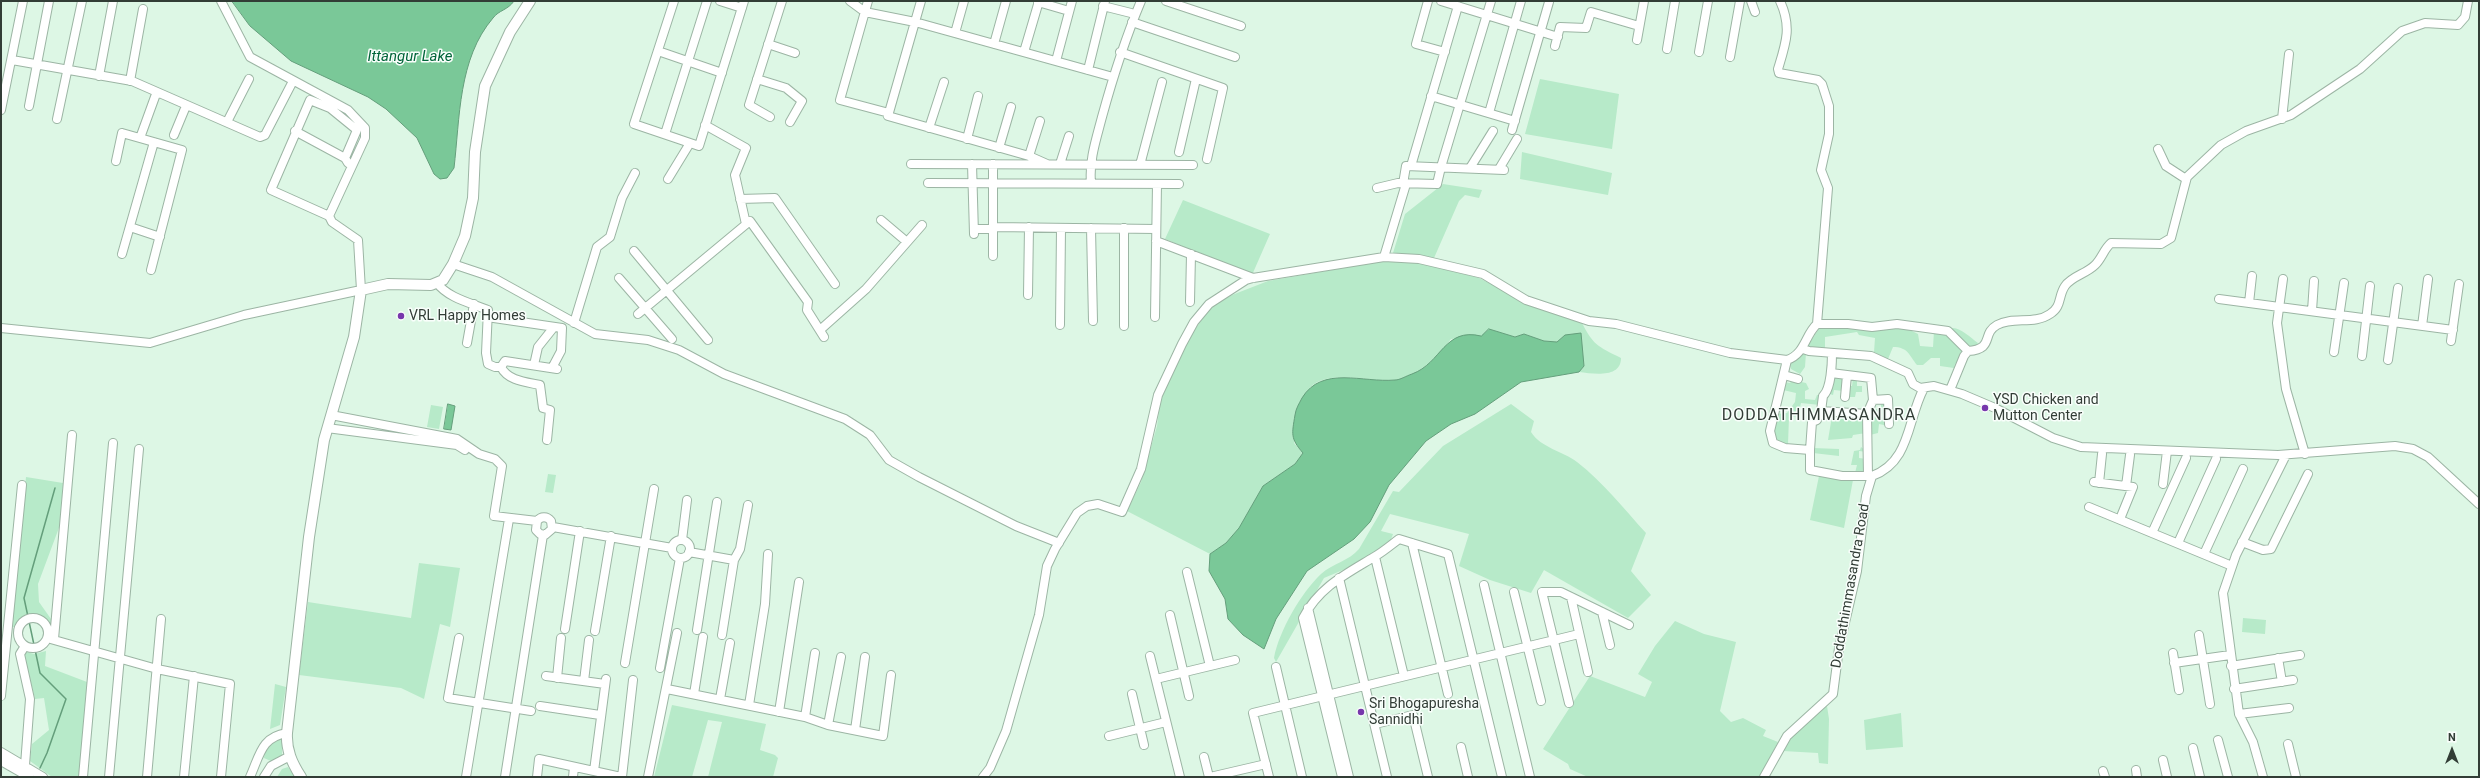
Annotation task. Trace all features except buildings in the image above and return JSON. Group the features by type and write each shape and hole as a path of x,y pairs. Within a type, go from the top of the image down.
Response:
{"main road":[{"path":"301,777 286,746 309,537 327,428 354,337 361,290 388,284 431,285 443,280 453,264 465,236 473,198 475,152 485,86 510,32 530,1"}],"street":[{"path":"1,110 4,80 12,60 23,1"},
{"path":"29,106 49,1"},
{"path":"57,119 82,1"},
{"path":"98,76 113,1"},
{"path":"221,1 250,57 348,110 365,128 365,138 329,216"},
{"path":"674,1 634,124 699,146 743,4 720,1"},
{"path":"664,134 707,1"},
{"path":"770,117 749,105 782,1"},
{"path":"850,1 865,12 915,22 1113,77"},
{"path":"868,1 840,100 889,113"},
{"path":"921,1 888,116 1029,156 1047,164"},
{"path":"955,33 964,1"},
{"path":"994,44 1006,1"},
{"path":"1056,61 1072,1"},
{"path":"1091,183 1089,164 1120,52 1141,1"},
{"path":"1166,1 1241,26"},
{"path":"1428,1 1416,44 1444,52"},
{"path":"1441,1 1558,37"},
{"path":"1377,188 1404,184 1437,184 1491,1"},
{"path":"1489,113 1522,1"},
{"path":"1637,40 1644,1"},
{"path":"1667,49 1675,1"},
{"path":"1699,52 1708,1"},
{"path":"1730,57 1740,1"},
{"path":"1751,1 1755,12"},
{"path":"983,777 990,768 1006,731 1039,614 1047,566 1059,543 1077,513 1087,506 1098,504 1122,512 1141,469 1158,395 1182,344 1194,322 1209,304 1246,280 1384,257 1419,259 1483,274 1526,300 1589,321 1616,324 1730,352 1787,360 1793,358 1803,348 1817,324 1828,188 1821,170 1829,134 1829,106 1822,84 1818,80 1779,73 1778,69 1787,40 1787,19 1780,1"},
{"path":"1950,390 1964,356 1968,351 1980,350 1985,345 1996,325 2011,322 2038,320 2052,314 2058,308 2066,285 2095,265 2105,248 2111,243 2161,244 2167,242 2171,238 2186,179 2221,146 2246,131 2291,115 2360,69 2402,31 2425,23 2458,25 2465,17 2468,1"},
{"path":"1024,52 1038,2 1069,11"},
{"path":"1512,130 1549,2"},
{"path":"1088,70 1104,4 1131,13"},
{"path":"1411,166 1458,6"},
{"path":"130,81 143,9"},
{"path":"1555,46 1560,26 1564,25 1583,29 1586,28 1591,12 1640,26"},
{"path":"1132,22 1235,57"},
{"path":"768,44 795,53"},
{"path":"658,51 722,73"},
{"path":"1120,52 1223,88 1207,160"},
{"path":"2282,118 2288,54"},
{"path":"12,60 37,66 130,81 156,94 263,137 293,81"},
{"path":"227,122 249,79"},
{"path":"757,79 786,88 802,101 790,122"},
{"path":"1179,152 1196,79"},
{"path":"929,128 944,82"},
{"path":"1140,165 1162,82"},
{"path":"140,138 156,94"},
{"path":"967,139 978,96"},
{"path":"1431,96 1515,121"},
{"path":"1,328 150,343 244,315 361,290 358,240 332,222 329,216 271,190 295,131 310,100 330,108 357,130 345,158"},
{"path":"174,135 186,106"},
{"path":"999,148 1011,107"},
{"path":"1029,156 1040,121"},
{"path":"705,125 746,148 735,175 746,224"},
{"path":"295,131 345,158 352,165"},
{"path":"1470,168 1493,131"},
{"path":"116,161 122,133 182,150 151,270"},
{"path":"1060,164 1069,136"},
{"path":"1384,257 1404,184 1406,166 1501,170 1517,139"},
{"path":"122,254 154,142"},
{"path":"668,179 690,143"},
{"path":"2158,149 2166,166 2186,179"},
{"path":"911,164 1193,165"},
{"path":"972,164 974,232 993,228 1029,227 1156,229"},
{"path":"993,164 993,256"},
{"path":"574,323 598,247 610,237 622,198 634,173"},
{"path":"928,182 1179,184"},
{"path":"1155,317 1157,184"},
{"path":"740,199 775,198 835,284"},
{"path":"881,220 907,242"},
{"path":"638,314 750,221 808,302 807,310 822,333 866,289 922,225"},
{"path":"130,227 160,237"},
{"path":"1028,295 1029,227"},
{"path":"1060,325 1061,228"},
{"path":"1092,228 1093,321"},
{"path":"1124,228 1124,326"},
{"path":"1156,241 1253,278"},
{"path":"634,251 708,340"},
{"path":"1190,254 1190,302"},
{"path":"453,264 492,277 595,334 648,340 678,350 724,374 845,419 870,436 888,460 1016,526 1059,543"},
{"path":"2249,303 2252,276"},
{"path":"620,278 672,339"},
{"path":"2283,279 2277,323 2286,389 2305,454"},
{"path":"2422,326 2428,279"},
{"path":"2312,311 2314,281"},
{"path":"437,283 441,289 488,310 486,353 488,364 495,367 501,367"},
{"path":"2334,352 2344,283"},
{"path":"2451,341 2459,284"},
{"path":"2362,356 2370,286"},
{"path":"2388,360 2398,288"},
{"path":"2219,299 2453,330"},
{"path":"467,343 474,304"},
{"path":"487,316 562,328 562,351 554,369 505,362 501,367"},
{"path":"1817,324 1848,324 1872,327 1897,324 1948,332 1968,351"},
{"path":"534,366 538,347 554,327"},
{"path":"1803,348 1809,351 1871,356 1908,373 1913,384 1924,388 1934,386 1950,390 1996,408 2053,438 2076,446 2099,449 2167,452 2286,455 2380,446 2413,449 2428,457 2479,504"},
{"path":"1832,353 1831,373 1827,393 1823,396 1821,411 1817,420 1812,422 1810,470 1842,476 1870,476 1884,471 1898,457 1904,446 1924,388"},
{"path":"1787,360 1770,437 1773,442 1785,448 1810,450"},
{"path":"501,367 504,374 510,377 540,385 543,408 550,410 547,440"},
{"path":"1821,411 1867,414 1873,400 1871,378 1831,373"},
{"path":"1845,397 1847,374"},
{"path":"1784,375 1798,379"},
{"path":"1873,400 1888,399 1889,424"},
{"name":"Doddathimmasandra Road","path":"1764,777 1787,736 1833,694 1839,648 1857,571 1866,496 1870,476 1867,414"},
{"path":"331,415 457,439 479,454 495,459 502,466"},
{"path":"327,428 457,445 476,457 502,466"},
{"path":"72,435 51,638 36,648 24,646 20,642 18,633 22,622 36,618 46,626 51,638 94,652 157,669 230,684 221,777"},
{"path":"83,777 113,443"},
{"path":"109,777 139,449"},
{"path":"2163,484 2167,452"},
{"path":"2102,454 2097,482 2134,488 2120,519"},
{"path":"2126,486 2130,455"},
{"path":"2263,777 2253,742 2239,714 2234,689 2223,592 2242,542 2286,455"},
{"path":"2152,533 2186,458"},
{"path":"2178,543 2216,459"},
{"path":"502,466 494,516 509,519 536,521 541,518 547,518 551,521 553,527"},
{"path":"2204,554 2242,469"},
{"path":"2242,542 2263,550 2271,549 2308,474"},
{"path":"1,696 4,632 22,485"},
{"path":"626,663 654,489"},
{"path":"682,540 687,500"},
{"path":"697,630 717,502"},
{"path":"722,635 734,560 740,549 748,505"},
{"path":"2089,507 2232,566"},
{"path":"466,777 509,519"},
{"path":"536,521 536,530 542,535"},
{"path":"553,527 580,530 672,548"},
{"path":"542,535 550,532 553,527"},
{"path":"565,629 580,530"},
{"path":"505,777 514,708 542,535"},
{"path":"595,631 611,536"},
{"path":"1349,777 1303,618 1308,608 1330,584 1375,557 1399,539 1448,554 1502,777"},
{"path":"682,540 689,546 689,552 686,557 680,558 673,554 672,548 676,542 682,540"},
{"path":"1412,543 1448,694"},
{"path":"689,552 734,560"},
{"path":"749,705 765,604 768,554"},
{"path":"1375,557 1404,676"},
{"path":"660,668 680,558"},
{"path":"1187,572 1210,666"},
{"path":"1339,578 1388,777"},
{"path":"779,712 799,582"},
{"path":"1484,585 1530,777"},
{"path":"1514,592 1541,701"},
{"path":"1569,703 1542,592 1561,592 1629,625"},
{"path":"1571,597 1588,672"},
{"path":"1602,612 1610,645"},
{"path":"1170,615 1189,696"},
{"path":"147,777 161,619"},
{"path":"4,632 18,633"},
{"path":"648,777 667,689 677,633"},
{"path":"1269,777 1253,713 1579,634"},
{"path":"2199,635 2210,704"},
{"path":"694,694 703,637"},
{"path":"459,638 448,698 530,711"},
{"path":"557,678 561,638"},
{"path":"584,681 589,640"},
{"path":"720,699 730,643"},
{"path":"24,646 20,654 30,699 24,765"},
{"path":"805,717 815,653"},
{"path":"2173,653 2179,690"},
{"path":"2174,663 2230,655"},
{"path":"2231,666 2300,655"},
{"path":"1150,656 1180,777"},
{"path":"828,724 841,657"},
{"path":"855,730 866,657"},
{"path":"2278,658 2282,682"},
{"path":"1156,679 1235,660"},
{"path":"1276,667 1302,777"},
{"path":"667,689 805,717 828,724 883,736 891,675"},
{"path":"184,777 194,676"},
{"path":"546,676 606,682 600,715 594,771"},
{"path":"537,777 539,759 621,777 633,680"},
{"path":"2234,689 2293,680"},
{"path":"1132,694 1144,745"},
{"path":"1326,696 1342,777"},
{"path":"540,706 600,715"},
{"path":"2239,714 2289,708"},
{"path":"1375,724 1413,715 1428,777"},
{"path":"1109,736 1166,722"},
{"path":"250,777 266,741 278,734 287,733"},
{"path":"2218,740 2228,777"},
{"path":"2288,744 2296,777"},
{"path":"1461,747 1468,777"},
{"path":"2193,748 2200,777"},
{"path":"1,752 43,777"},
{"path":"264,777 271,766 290,756"},
{"path":"1204,757 1210,777 1266,764"},
{"path":"2163,760 2167,777"},
{"path":"1,761 29,777"},
{"path":"573,777 574,767"}],"shaded area":[{"path":"1540,79 1619,94 1612,149 1525,134"},
{"path":"1522,152 1612,173 1608,195 1520,179"},
{"path":"1443,184 1482,190 1479,198 1465,195 1459,201 1434,258 1393,253 1405,214"},
{"path":"1183,200 1270,234 1252,275 1165,239"},
{"path":"1384,261 1421,263 1479,278 1540,309 1581,321 1596,344 1606,351 1621,358 1620,364 1617,369 1612,372 1599,374 1579,372 1584,366 1565,335 1557,342 1544,341 1524,334 1515,337 1489,329 1481,336 1451,339 1434,358 1420,370 1404,378 1386,381 1335,378 1323,380 1313,385 1304,397 1294,443 1303,453 1295,464 1263,486 1239,528 1226,543 1210,554 1127,511 1141,482 1157,426 1161,395 1190,336 1212,306 1232,295 1268,281"},
{"path":"1820,327 1906,328 1918,334 1920,346 1933,347 1934,331 1956,328 1963,331 1978,343 1976,347 1966,346 1962,351 1960,360 1955,364 1954,368 1940,366 1940,358 1931,358 1923,365 1917,365 1908,352 1898,347 1893,347 1888,359 1874,352 1875,338 1859,335 1857,332 1825,337 1825,351 1806,353 1805,367 1800,374 1791,369 1790,363 1802,355"},
{"path":"1833,374 1845,376 1844,391 1834,390 1833,395 1830,394"},
{"path":"1853,378 1857,378 1857,386 1862,386 1862,392 1856,392 1855,397 1846,397 1847,386 1852,386"},
{"path":"1792,380 1806,383 1809,389 1805,391 1805,399 1815,400 1817,395 1822,395 1820,405 1801,403 1798,416 1789,417 1788,444 1776,441 1773,437 1777,414 1787,413 1795,402 1796,393 1783,390 1785,382 1790,383"},
{"path":"1881,403 1886,403 1888,419 1884,425 1879,424 1878,433 1870,435 1868,415 1872,410 1881,408"},
{"path":"1511,404 1534,421 1531,432 1540,442 1571,458 1587,470 1613,496 1646,533 1631,571 1651,595 1628,618 1544,570 1531,593 1490,580 1459,566 1469,534 1390,514 1381,531 1393,534 1390,542 1375,553 1350,567 1324,578 1276,662 1274,658 1281,636 1292,613 1306,591 1326,570 1351,556 1359,549 1393,491 1399,492 1443,446"},
{"path":"431,405 443,407 439,429 427,427"},
{"path":"1864,415 1866,433 1853,435 1852,438 1828,440 1832,416"},
{"path":"1861,447 1867,452 1859,451 1859,458 1867,459 1866,474 1855,473 1857,465 1851,465 1854,451 1860,450"},
{"path":"1813,448 1839,449 1839,456 1813,453"},
{"path":"548,474 556,475 553,493 545,492"},
{"path":"1819,476 1853,480 1844,528 1810,520"},
{"path":"26,477 63,483 60,525 38,584 39,602 51,619 51,625 43,617 33,615 23,618 16,627 11,627"},
{"path":"419,563 460,568 450,627 440,624 424,699 401,688 299,675 308,602 411,618"},
{"path":"2243,618 2266,620 2265,634 2242,632"},
{"path":"1675,621 1704,634 1736,642 1720,711 1731,722 1743,718 1766,730 1763,736 1778,742 1760,777 1588,777 1570,769 1568,764 1543,749 1590,676 1645,697 1652,682 1638,674 1655,646"},
{"path":"46,651 45,666 87,682 79,777 52,777 30,761 32,744 49,730 44,698 35,699 24,654 27,652 34,654"},
{"path":"275,684 286,687 280,725 270,729"},
{"path":"672,705 766,724 760,750 775,755 778,758 773,777 708,777 722,722 708,720 692,777 654,777"},
{"path":"1827,706 1829,719 1828,764 1819,763 1818,753 1783,751 1796,731"},
{"path":"1901,713 1903,747 1866,750 1864,720"},
{"path":"282,739 282,758 273,762 264,758 266,744"},
{"path":"288,767 295,777 277,777 282,769"}],"water":[{"name":"Ittangur Lake","path":"232,1 514,1 493,18 482,34 473,52 467,70 463,90 454,168 447,178 440,179 434,174 417,138 386,109 368,97 291,61 250,26"},
{"path":"1489,329 1515,337 1524,334 1544,341 1557,342 1565,335 1581,333 1584,366 1579,372 1521,382 1475,414 1451,424 1426,441 1389,485 1370,522 1354,539 1307,571 1276,619 1264,649 1243,635 1228,619 1225,599 1209,571 1210,554 1226,543 1239,528 1263,486 1295,464 1303,453 1294,439 1293,431 1295,413 1302,398 1310,388 1320,382 1332,379 1401,379 1422,369 1451,341 1459,337 1469,335 1481,336"},
{"path":"448,404 455,406 451,430 444,429"}],"waterway":[{"path":"40,768 47,753 66,699 40,673 24,598 55,488"}],"place":[{"name":"VRL Happy Homes","path":"401,316"},
{"name":"YSD Chicken and Mutton Center","path":"1985,408"},
{"name":"Sri Bhogapuresha Sannidhi","path":"1361,712"}],"district":[{"name":"DODDATHIMMASANDRA","path":"1819,416"}]}
